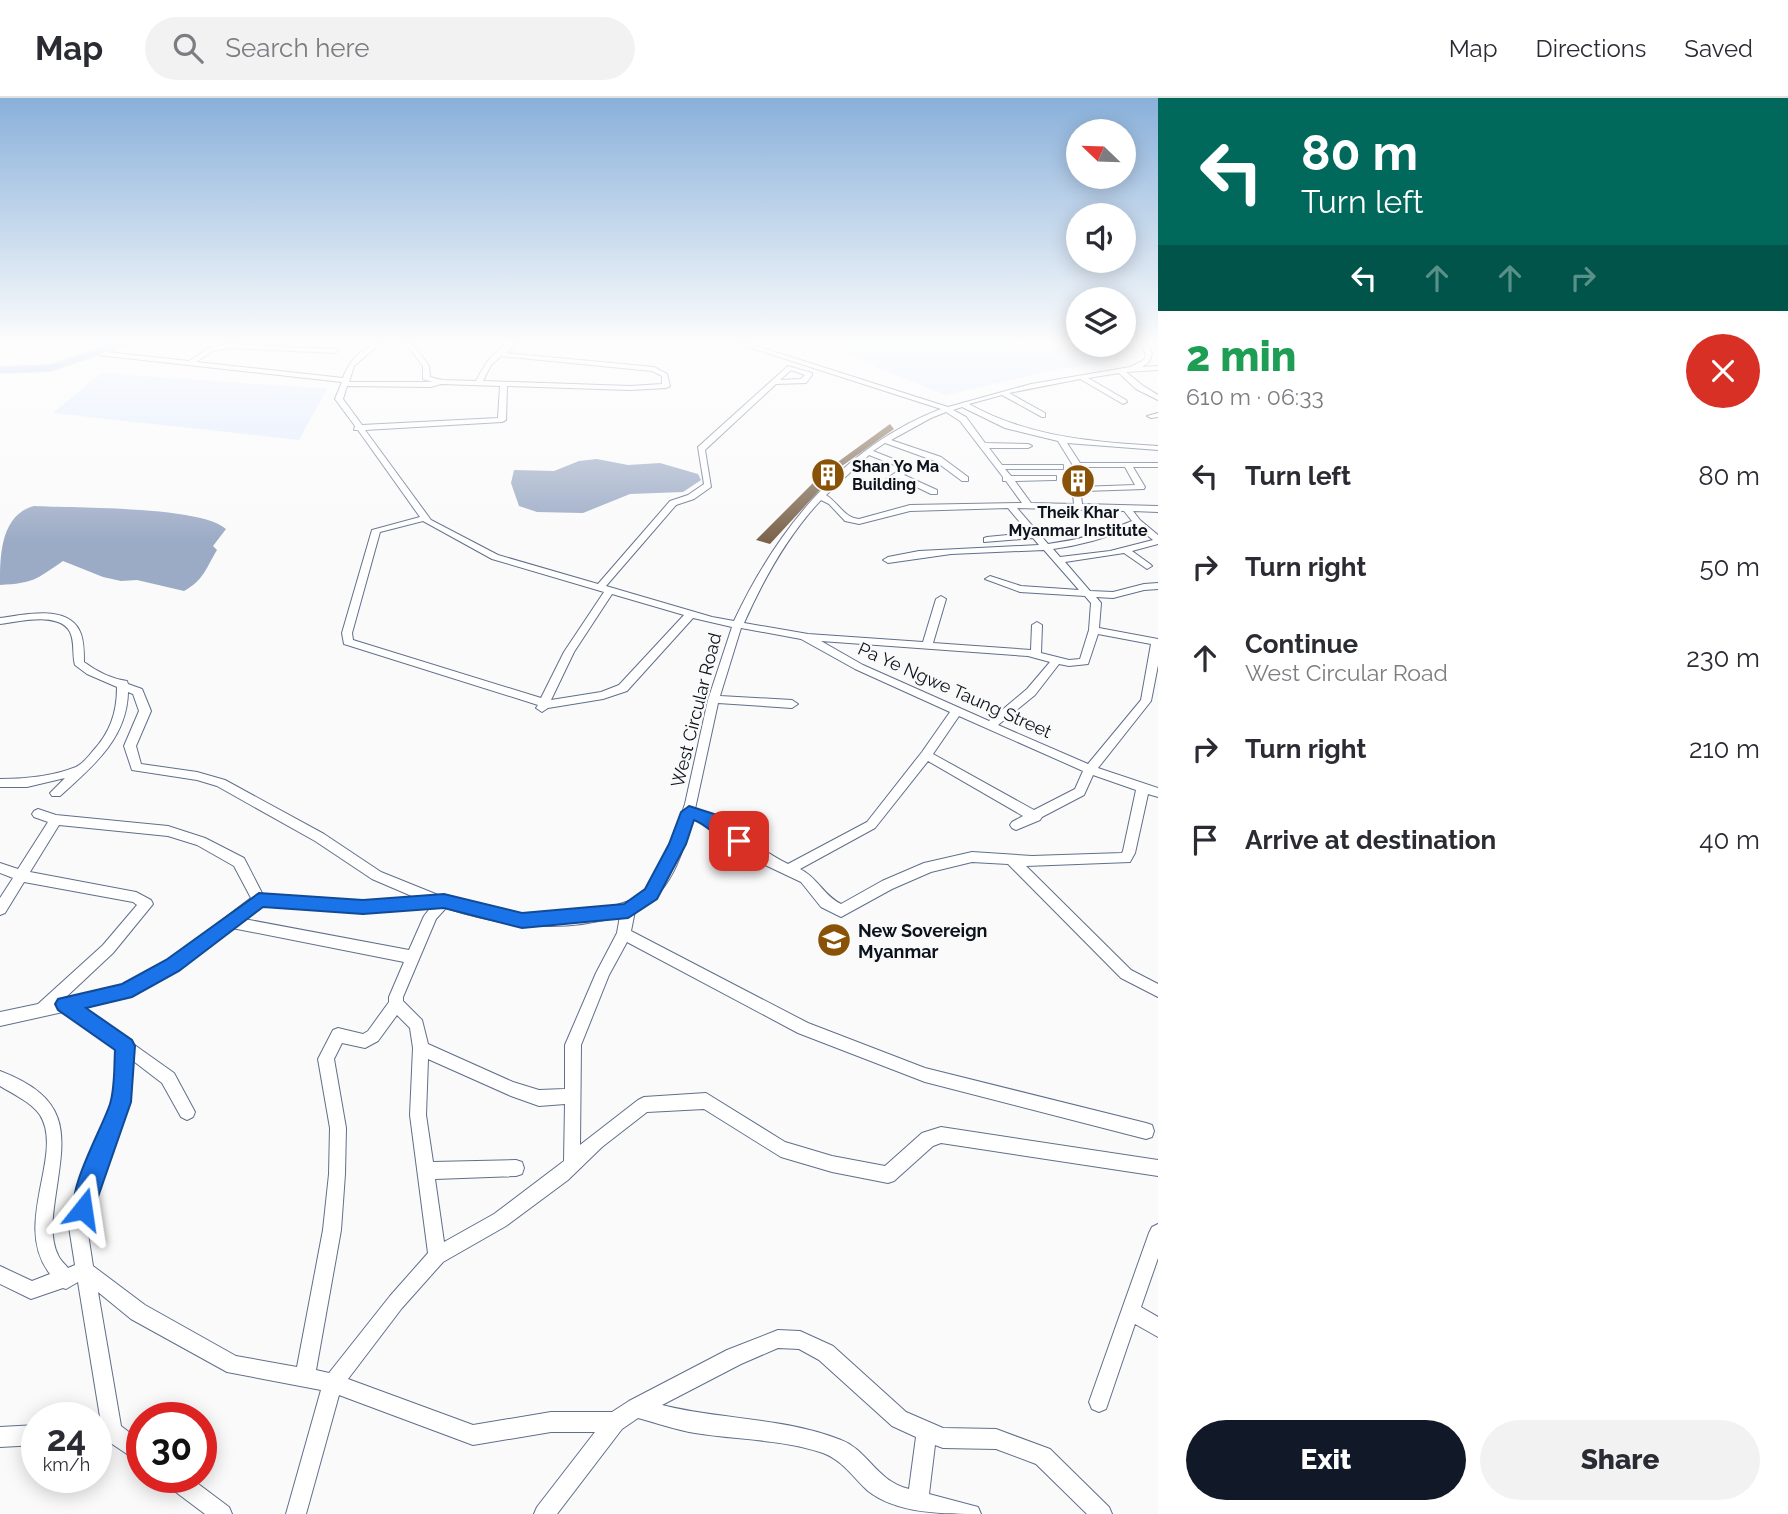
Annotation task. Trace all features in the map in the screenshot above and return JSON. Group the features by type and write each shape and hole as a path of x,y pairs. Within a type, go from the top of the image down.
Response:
{"street":[{"path":"345,410 425,518 495,557 736,626"},
{"path":"357,428 502,420 503,410"},
{"path":"543,706 569,652 605,589 673,503 691,497 708,485 701,449 743,410"},
{"name":"West Circular Road","path":"628,911 651,894 678,844 689,812 714,699 736,626 769,559 820,496 868,452 912,422 939,410"},
{"path":"948,410 963,419 1029,506"},
{"path":"974,410 989,419 1062,441 1158,448"},
{"path":"1033,410 1042,415"},
{"path":"884,440 938,459 965,479"},
{"path":"1062,441 1077,465 1158,465"},
{"path":"981,444 1028,446"},
{"path":"868,452 908,468 882,486"},
{"path":"1078,506 1077,494 1082,489 1141,487 1128,465"},
{"path":"998,467 1060,467"},
{"path":"898,475 934,492"},
{"path":"1006,479 1053,478"},
{"path":"820,496 836,503 844,517 855,521 909,508 1078,506 1158,509"},
{"path":"804,636 1037,655 1084,662 1094,630 1097,607 1011,507"},
{"path":"1126,508 1137,522 1158,540"},
{"path":"425,518 376,530 347,632 348,642 543,706 603,695 623,688 691,614"},
{"path":"888,560 911,554 1049,549 1080,543 1137,522"},
{"path":"987,540 1033,535"},
{"path":"1059,560 1125,550 1158,540"},
{"path":"1125,550 1147,566"},
{"path":"990,579 1020,589 1120,595 1144,586 1158,586"},
{"path":"927,647 941,599"},
{"path":"0,621 53,618 69,625 75,632 79,663 91,673 123,683 138,692 145,710 131,746 136,767 215,780 327,842 359,866 389,882 444,901 522,920 628,911 624,934 603,973 573,1045 572,1164"},
{"path":"1037,625 1037,655"},
{"name":"Pa Ye Ngwe Taung Street","path":"736,626 804,636 859,667 957,711 1090,769 1158,793"},
{"path":"1016,825 1080,792 1090,769 1146,701 1157,642 1094,630"},
{"path":"992,724 1031,692 1057,660"},
{"path":"56,793 81,770 118,727 124,711 123,683"},
{"path":"714,699 792,704"},
{"path":"789,869 871,825 957,711"},
{"path":"926,755 1036,817"},
{"path":"0,783 27,783 81,770"},
{"path":"689,812 711,820 757,853 806,878 827,903 841,911 887,885 929,867 972,857 1012,860 1125,858 1129,853 1143,788"},
{"path":"38,814 56,820 168,831 201,841 239,862 259,900"},
{"path":"0,909 56,820"},
{"path":"1012,860 1126,974 1157,991"},
{"path":"0,868 22,876 136,897 146,904 108,949 43,1009"},
{"path":"0,1019 125,991 172,966 259,900 363,907 444,901"},
{"path":"305,1378 332,1230 337,1174 338,1128 326,1059 338,1035 365,1041 373,1036 396,1004 412,957 431,916 444,901"},
{"path":"231,922 412,957"},
{"path":"624,934 803,1028 913,1070 1146,1131"},
{"path":"65,1004 168,1078 187,1112"},
{"path":"396,1004 417,1025 421,1048 418,1115 437,1256"},
{"path":"100,1402 78,1227 93,1172 121,1102 125,1046"},
{"path":"421,1048 539,1098 573,1096"},
{"path":"0,1078 27,1093 46,1110 54,1129 44,1225 52,1268 66,1280"},
{"path":"296,1514 334,1384 396,1302 437,1256 500,1220 644,1105 706,1101 781,1149 832,1164 888,1175 928,1139 941,1135 1158,1168"},
{"path":"426,1171 516,1168"},
{"path":"1099,1402 1131,1311 1152,1269 1158,1233"},
{"path":"85,1272 138,1312 234,1365 334,1384 473,1435 551,1422 615,1422"},
{"path":"0,1275 31,1290 85,1272"},
{"path":"1131,1311 1158,1328"},
{"path":"544,1514 615,1422 636,1408 734,1357 778,1339 800,1340 826,1353 899,1419 943,1438 996,1439 1044,1456 1098,1512"},
{"path":"636,1408 693,1423 777,1432 820,1442 842,1450 878,1486 900,1497 971,1514"},
{"path":"918,1502 928,1431"},
{"path":"0,1437 21,1436"},
{"path":"194,1493 222,1514"}],"shaded area":[{"path":"57,410 315,410 299,440 53,413"},
{"path":"597,459 628,465 660,463 698,474 701,480 683,492 630,494 583,513 537,512 519,506 511,483 514,470 554,471 579,461"},
{"path":"34,506 164,512 212,521 226,529 213,546 217,550 204,573 184,591 137,580 121,581 103,577 63,561 34,579 0,585 2,550 8,528 14,518"}],"building":[{"name":"Shan Yo Ma Building","path":"890,424 894,429 842,466 770,544 756,540 824,472"}],"place":[{"name":"Shan Yo Ma Building","path":"828,475"},
{"name":"Theik Khar Myanmar Institute","path":"1078,481"},
{"name":"New Sovereign Myanmar","path":"834,940"}],"route":[{"path":"83,1209 93,1172 121,1102 125,1046 65,1004 125,991 172,966 259,900 363,907 444,901 522,920 598,915 628,911 651,894 678,844 689,812 711,820 739,841"}]}
